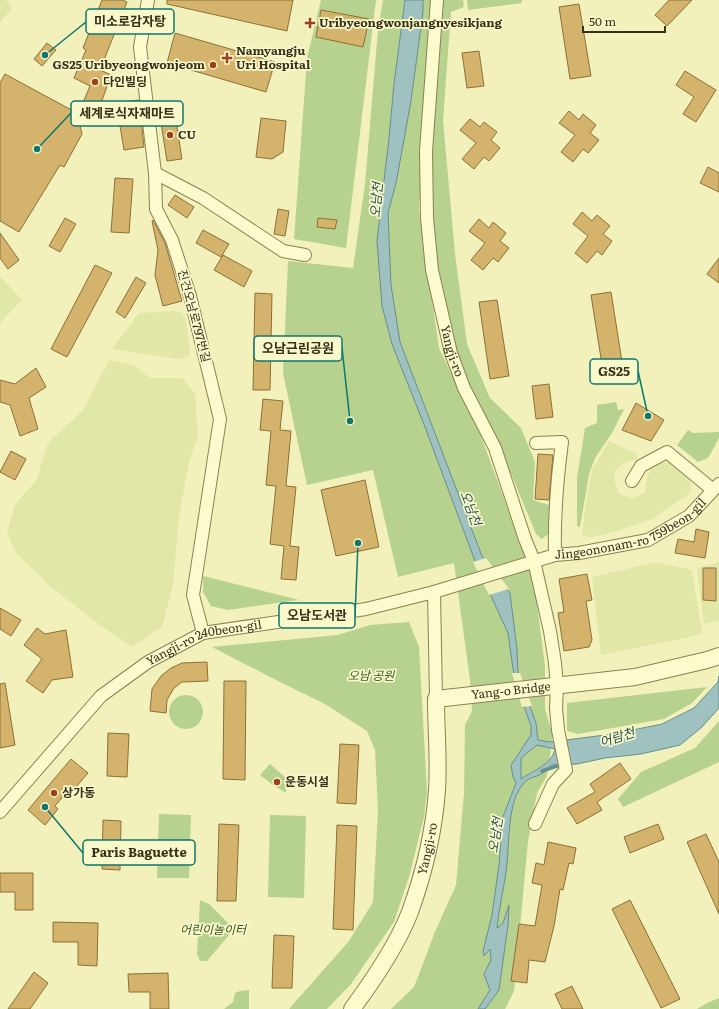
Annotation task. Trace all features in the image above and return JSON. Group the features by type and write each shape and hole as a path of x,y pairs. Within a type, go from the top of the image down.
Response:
{"street":[{"name":"진건오남로797번길","path":"148,0 140,47 155,173 156,209 172,240 190,296 220,419 193,595 203,633"},
{"name":"Yangji-ro","path":"436,0 426,151 427,218 432,270 451,353 464,388 495,448 525,540 534,561 550,630 555,663 558,730 566,770 553,784 535,824"},
{"path":"155,173 203,198 283,251 305,255"},
{"path":"536,443 562,442 555,508 555,555"},
{"path":"632,481 641,466 667,452 716,487"},
{"name":"Jingeononam-ro 759beon-gil","path":"434,592 555,555 579,553 648,540 689,516 716,487"},
{"path":"434,592 436,699"},
{"name":"Yangji-ro 240beon-gil","path":"0,812 101,696 148,662 203,633 366,609 434,592"},
{"path":"557,686 635,677 713,658"},
{"name":"Yang-o Bridge","path":"436,699 557,686"},
{"name":"Yangji-ro","path":"352,1009 394,944 410,914 421,877 431,839 437,790 436,699"}],"green space":[{"path":"0,0 6,0 12,8 0,23"},
{"path":"321,0 376,0 346,248 294,239 307,58"},
{"path":"383,0 431,0 419,211 439,348 481,436 534,581 545,666 545,709 553,735 547,776 537,793 528,841 514,991 505,1009 391,1009 414,987 435,932 456,885 464,793 465,725 472,711 470,680 454,563 398,577 373,470 307,485 283,373 288,261 353,268 365,184 378,30"},
{"path":"440,0 463,0 464,7 451,12 443,120 455,254 467,344 490,398 521,428 535,462 533,500 549,505 548,534 542,539 536,534 492,428 474,395 455,351 436,266 431,203 432,134"},
{"path":"467,0 522,0 522,3 468,10"},
{"path":"0,276 22,300 0,323"},
{"path":"179,311 185,317 190,347 189,356 178,359 112,349 139,313"},
{"path":"109,360 133,365 151,378 182,378 195,393 198,435 188,466 179,518 173,584 162,627 131,647 52,588 17,554 7,533 15,504 36,481 48,443 83,410"},
{"path":"616,402 618,410 624,409 612,433 595,458 589,474 580,527 577,526 577,478 585,428 597,423 597,405"},
{"path":"688,430 693,433 719,432 719,438 708,458 698,462 677,445"},
{"path":"609,441 637,454 637,459 624,463 615,471 615,482 619,494 632,498 645,493 647,477 654,465 669,462 690,480 691,492 653,519 618,531 589,538 582,534 592,470"},
{"path":"656,562 692,570 702,632 694,636 601,655 592,577"},
{"path":"719,562 719,621 704,624 697,568"},
{"path":"203,576 299,600 228,610 211,606 203,592"},
{"name":"오남 공원","path":"409,622 419,647 427,791 424,817 409,877 394,922 351,984 327,1009 289,1009 349,941 373,902 378,810 375,750 367,731 325,704 212,647 338,635 370,625"},
{"path":"707,687 692,703 664,719 578,734 567,731 567,703"},
{"path":"189,695 196,697 201,702 203,712 201,722 196,727 183,729 176,727 171,722 169,709 171,702 176,697"},
{"path":"719,721 719,762 623,807 618,799 641,772 695,748"},
{"name":"운동시설","path":"270,764 286,778 286,793 260,775"},
{"path":"159,814 191,815 189,878 157,878"},
{"path":"270,815 306,816 304,898 268,897"},
{"name":"어린이놀이터","path":"200,900 209,904 234,929 207,961 200,961 197,954"},
{"path":"249,990 249,1009 224,1009 233,1002 235,993"},
{"path":"719,998 719,1009 697,1009 707,1003"}],"water":[{"path":"405,0 423,0 423,12 411,101 396,183 388,213 391,285 400,342 482,556 510,593 517,650 518,673 536,723 538,740 550,742 613,734 662,724 694,708 718,682 719,676 719,708 702,727 680,745 641,754 605,758 577,764 552,765 543,773 528,780 520,788 513,804 511,814 507,864 497,928 503,923 509,905 508,925 499,990 485,1009 478,1009 490,990 484,974 491,960 490,949 484,956 483,951 492,915 499,865 501,822 516,783 513,777 511,765 531,735 531,726 513,669 508,633 475,561 392,344 382,306 377,241 394,84","holes":["537,745 555,749 550,759 546,763 521,779 521,758"]}],"pier":[{"path":"486,558 509,589 489,595 473,562"},
{"path":"512,673 520,673 532,706 522,707"}],"building":[{"path":"102,0 122,0 127,2 100,70 111,75 99,109 83,103 90,86 74,78 86,50 83,48"},
{"path":"167,0 293,0 287,31 167,4"},
{"path":"669,0 692,0 667,26 655,15"},
{"path":"579,4 591,76 570,79 559,7"},
{"path":"321,10 369,19 363,47 316,37"},
{"path":"175,33 275,62 266,92 167,63"},
{"path":"47,43 56,50 42,66 34,59"},
{"path":"479,51 484,86 467,88 462,53"},
{"path":"685,71 716,90 696,122 683,114 694,97 676,85"},
{"path":"5,74 77,113 82,134 64,167 60,165 19,232 0,221 0,83"},
{"path":"139,100 144,147 124,150 118,114 124,113 122,102"},
{"path":"173,102 182,159 167,161 158,104"},
{"path":"569,111 579,120 583,114 596,125 590,133 599,140 588,153 583,149 573,162 561,152 575,135 559,123"},
{"path":"261,118 286,121 283,152 272,159 256,157"},
{"path":"470,119 480,127 484,122 497,132 491,140 500,148 489,161 484,157 474,169 462,159 476,143 460,130"},
{"path":"708,167 719,173 719,192 700,183"},
{"path":"115,178 133,179 129,233 111,232"},
{"path":"175,195 194,207 187,218 168,205"},
{"path":"278,209 289,211 285,236 274,234"},
{"path":"582,212 592,221 597,215 610,226 603,234 612,241 602,255 597,251 587,263 575,253 588,236 573,224"},
{"path":"65,218 76,224 60,252 49,246"},
{"path":"318,218 337,220 335,229 317,227"},
{"path":"479,219 489,228 493,222 506,233 500,241 509,248 498,262 493,258 483,270 471,260 485,243 469,231"},
{"path":"153,220 165,243 182,301 163,306 155,275 158,250"},
{"path":"203,230 229,244 221,257 196,243"},
{"path":"0,233 19,260 8,269 0,258"},
{"path":"223,255 252,271 244,287 214,270"},
{"path":"719,258 719,283 707,274"},
{"path":"95,265 112,273 67,357 51,349"},
{"path":"136,277 146,283 125,318 116,312"},
{"path":"611,292 623,368 603,371 591,295"},
{"path":"255,293 272,294 270,390 253,390"},
{"path":"497,300 509,376 490,379 479,302"},
{"path":"36,368 46,387 29,398 38,429 20,436 10,405 0,402 0,380 15,384"},
{"path":"549,384 553,417 536,419 532,386"},
{"path":"263,399 283,401 280,430 291,431 286,486 296,487 290,546 299,547 296,580 281,579 284,546 270,544 276,486 266,485 271,431 260,430"},
{"path":"636,403 664,420 651,441 622,430"},
{"path":"11,451 26,459 15,480 0,472"},
{"path":"538,454 553,455 549,500 535,499"},
{"path":"365,480 379,547 336,556 321,490"},
{"path":"696,529 709,532 705,558 675,553 678,539 694,542"},
{"path":"703,568 716,568 716,601 703,600"},
{"path":"587,574 592,600 586,601 592,640 589,647 564,651 558,613 564,612 559,579"},
{"path":"0,608 21,620 11,636 0,629"},
{"path":"37,628 45,634 66,630 73,677 52,680 43,693 26,681 42,659 24,645"},
{"path":"207,662 208,681 182,682 174,688 167,700 166,713 150,711 152,689 161,676 171,668 182,663"},
{"path":"224,681 246,681 245,780 223,779"},
{"path":"5,683 15,745 0,748 0,684"},
{"path":"108,733 129,734 127,777 107,776"},
{"path":"340,744 359,745 356,804 337,803"},
{"name":"상가동","path":"71,759 88,773 70,794 67,792 55,806 58,809 45,825 28,810"},
{"path":"620,763 631,779 597,802 602,810 577,824 567,808 595,792 590,784"},
{"path":"103,820 121,821 120,870 102,869"},
{"path":"219,824 239,825 236,901 217,901"},
{"path":"658,824 664,839 630,853 624,837"},
{"path":"337,825 357,826 353,930 333,929"},
{"path":"706,834 719,862 719,914 687,842"},
{"path":"548,842 576,848 573,864 569,863 563,890 560,889 554,926 545,962 529,960 527,983 511,981 519,924 535,926 542,885 532,883 536,863 544,865"},
{"path":"0,873 33,873 33,910 15,910 15,892 0,892"},
{"path":"630,900 680,999 661,1008 612,909"},
{"path":"53,922 98,923 97,966 78,965 78,942 53,942"},
{"path":"274,935 294,936 292,988 272,988"},
{"path":"34,972 48,983 30,1009 8,1009"},
{"path":"168,973 169,1009 150,1009 150,992 129,992 128,974"},
{"path":"572,986 583,1009 562,1009 555,994"}],"waterway":[{"name":"어람천","path":"542,771 563,764"}],"place":[{"name":"Uribyeongwonjangnyesikjang","path":"310,23"},
{"name":"미소로감자탕","path":"45,55"},
{"name":"Namyangju Uri Hospital","path":"227,58"},
{"name":"GS25 Uribyeongwonjeom","path":"213,65"},
{"name":"다인빌딩","path":"95,82"},
{"name":"CU","path":"170,135"},
{"name":"세계로식자재마트","path":"37,149"},
{"name":"GS25","path":"648,416"},
{"name":"오남근린공원","path":"350,421"},
{"name":"오남도서관","path":"358,543"},
{"name":"운동시설","path":"277,782"},
{"name":"상가동","path":"54,793"},
{"name":"Paris Baguette","path":"45,807"}],"water label":[{"name":"오남천","path":"376,200"},
{"name":"오남천","path":"471,508"},
{"name":"오남천","path":"495,835"}]}
